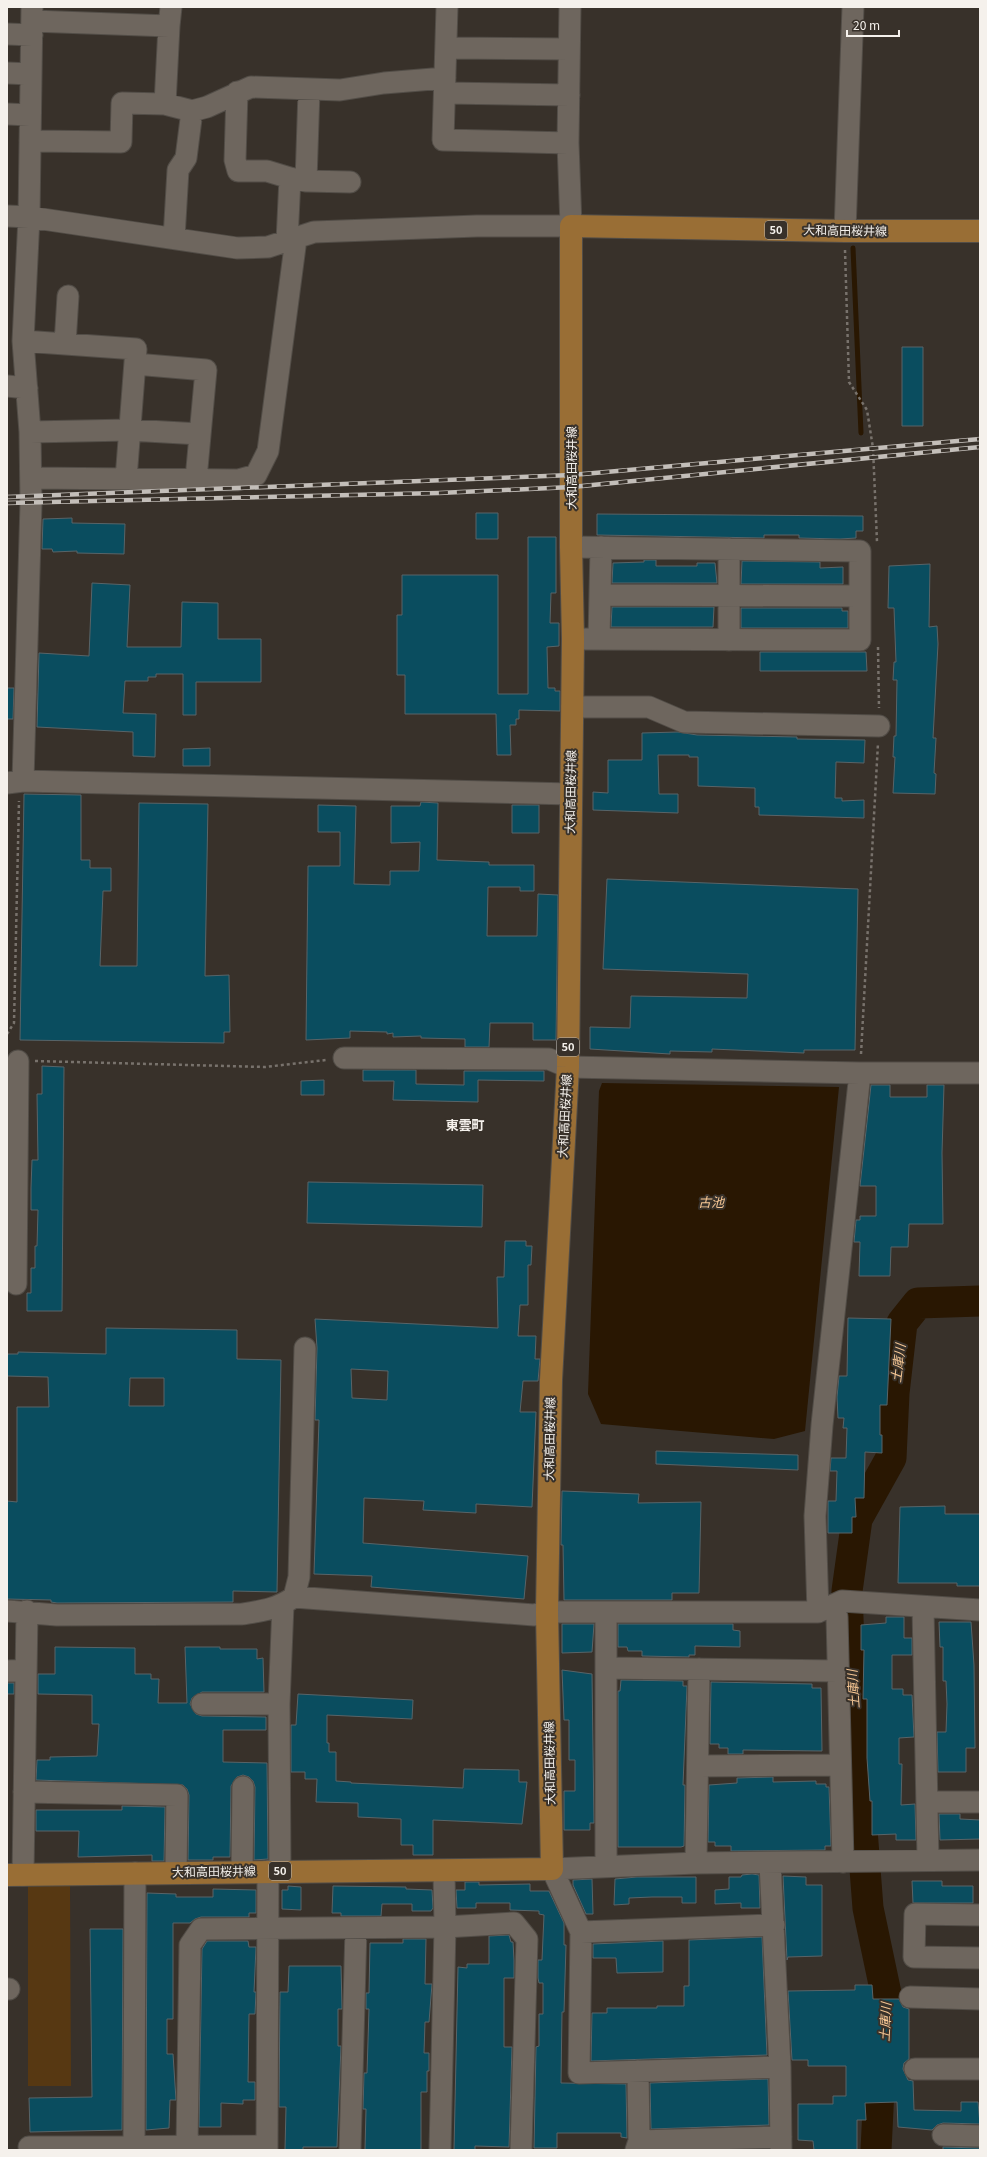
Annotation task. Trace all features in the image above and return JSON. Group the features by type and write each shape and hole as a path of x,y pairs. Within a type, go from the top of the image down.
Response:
{"main road":[{"name":"大和高田桜井線","path":"15,1875 552,1869 547,1612 551,1380 568,1067 573,639 571,547 571,226 845,231 980,231"}],"street":[{"path":"447,7 443,140 568,143"},
{"path":"7,216 29,217 237,248 268,247 314,232 477,226 571,226 568,143 570,7"},
{"path":"845,231 853,7"},
{"path":"7,34 32,21 170,16 165,104"},
{"path":"32,21 29,217 16,314 23,341 17,387 30,432 31,478 15,782 571,794"},
{"path":"446,48 569,50"},
{"path":"7,73 31,74"},
{"path":"30,141 121,142 122,103 165,104 192,111 207,107 237,92 251,87 309,91 340,90 384,83 568,95"},
{"path":"31,478 238,480 256,475 268,451 309,91"},
{"path":"237,92 235,160 238,171 267,171 298,180 350,182"},
{"path":"174,238 178,170 186,158 192,111"},
{"path":"7,114 30,115"},
{"path":"65,344 68,296"},
{"path":"23,341 136,349 126,479"},
{"path":"135,364 206,370 196,480"},
{"path":"30,432 129,430 200,434"},
{"path":"571,547 860,551 860,640 573,639"},
{"path":"599,639 601,548"},
{"path":"729,549 729,640"},
{"path":"600,594 860,596"},
{"path":"572,707 649,707 684,722 879,726"},
{"path":"344,1058 549,1059 568,1067 980,1074"},
{"path":"16,1284 12,1159 18,1061"},
{"path":"843,1862 837,1617 830,1606 815,1516 819,1463 860,1073"},
{"path":"29,2147 187,2146 267,2148 268,1929 274,1871 279,1704 288,1601 299,1576 305,1348"},
{"path":"15,1875 24,1792 16,1670 17,1611 57,1615 242,1614 270,1610 288,1601 534,1615 547,1612 606,1612 830,1606 917,1607 980,1610"},
{"path":"917,1607 927,1802 927,1859"},
{"path":"606,1612 606,1867"},
{"path":"606,1668 838,1671"},
{"path":"696,1863 699,1669"},
{"path":"202,1704 279,1704"},
{"path":"698,1766 840,1765"},
{"path":"242,1872 243,1786"},
{"path":"24,1792 177,1795 176,1874"},
{"path":"927,1802 980,1802"},
{"path":"780,2067 579,2073 581,1932 552,1869 696,1863 843,1862 927,1859 980,1860"},
{"path":"638,2071 637,2146 781,2144 780,2067 770,1863"},
{"path":"440,2150 445,1926 444,1871"},
{"path":"134,2146 135,1873"},
{"path":"980,1915 915,1914 914,1957 980,1958"},
{"path":"187,2146 190,1945 201,1929 356,1928 514,1923 527,1939 521,2150"},
{"path":"581,1932 774,1925"},
{"path":"350,2150 356,1928"},
{"path":"910,1997 980,1999"},
{"path":"915,2069 980,2069"},
{"path":"944,2135 980,2136"}],"path":[{"path":"845,231 849,382 868,410 873,448 877,546"},
{"path":"860,1073 879,726 878,640"},
{"path":"7,1034 14,1023 20,793 15,782"},
{"path":"18,1061 265,1067 344,1058"}],"shaded area":[{"path":"70,1882 71,2086 28,2086 28,1883"}],"water":[{"name":"古池","path":"602,1083 839,1087 805,1431 774,1439 601,1424 588,1394 599,1091"}],"building":[{"path":"902,347 923,347 923,426 902,426"},
{"path":"476,513 498,513 498,539 476,539"},
{"path":"597,514 863,516 863,531 856,531 856,538 840,539 799,538 799,535 764,535 764,538 597,535"},
{"path":"72,518 72,523 125,524 124,554 77,553 77,551 53,552 52,549 42,549 43,519"},
{"path":"528,537 556,537 556,593 551,593 550,623 559,623 559,646 547,647 548,688 555,688 555,691 560,691 560,711 519,710 519,719 516,719 516,725 510,725 511,755 497,755 496,714 405,714 405,675 397,675 397,615 402,615 402,575 498,575 498,694 528,694"},
{"path":"644,560 656,560 656,566 697,566 697,563 715,563 717,583 612,583 613,563 644,562"},
{"path":"742,561 820,562 820,568 843,567 843,584 741,584"},
{"path":"930,564 929,627 937,626 938,644 933,738 936,738 934,773 936,774 935,794 893,793 895,757 893,757 894,736 896,736 897,680 893,680 894,662 896,662 894,608 888,608 889,566"},
{"path":"92,583 130,585 127,647 181,647 182,602 218,603 218,639 261,639 261,682 196,682 196,715 183,715 183,674 156,674 156,677 148,677 148,681 125,681 123,713 156,714 155,757 133,756 133,732 37,727 39,653 89,656"},
{"path":"612,607 714,607 713,627 611,627"},
{"path":"741,608 842,608 842,611 848,611 848,628 741,628"},
{"path":"760,652 866,652 867,671 760,671"},
{"path":"7,688 14,688 13,719 7,719"},
{"path":"678,732 697,735 865,740 864,763 836,762 835,798 842,798 842,801 864,800 864,818 759,815 759,807 755,807 755,788 698,786 698,757 689,757 689,755 658,755 659,794 678,794 678,813 593,810 593,792 608,793 608,760 642,760 642,733"},
{"path":"210,748 210,766 183,766 183,749"},
{"path":"24,794 81,795 81,860 90,860 90,868 111,868 111,891 103,891 100,966 137,966 139,803 208,804 205,976 229,975 230,1032 224,1032 224,1043 20,1040"},
{"path":"421,802 438,803 437,860 489,862 489,865 534,865 534,891 520,891 520,887 488,887 487,936 537,936 538,894 558,895 556,1040 533,1040 533,1023 490,1023 489,1047 465,1047 465,1039 421,1038 421,1036 393,1037 393,1033 387,1034 387,1032 350,1031 350,1038 306,1040 308,866 340,866 340,832 318,832 318,805 356,806 354,884 390,885 390,871 419,871 420,842 391,843 391,806 420,806"},
{"path":"512,805 539,805 539,833 512,833"},
{"path":"607,879 858,889 855,1050 804,1050 804,1053 712,1049 712,1052 670,1051 670,1054 590,1049 590,1027 630,1028 631,996 747,998 748,974 603,969"},
{"path":"42,1066 64,1067 62,1311 27,1311 27,1293 31,1293 31,1268 35,1268 35,1246 37,1246 38,1210 31,1210 31,1188 32,1160 38,1160 37,1094 42,1094"},
{"path":"363,1070 416,1070 416,1084 464,1085 464,1071 544,1071 544,1081 478,1080 478,1102 393,1100 394,1081 363,1081"},
{"path":"324,1080 324,1095 301,1095 301,1081"},
{"path":"871,1085 890,1085 890,1097 927,1097 927,1085 944,1085 942,1153 943,1224 909,1224 908,1247 891,1247 890,1276 859,1276 860,1242 854,1242 856,1220 860,1220 860,1216 876,1216 876,1186 860,1186"},
{"path":"308,1182 483,1185 482,1227 307,1223"},
{"path":"505,1241 526,1241 526,1246 532,1246 531,1265 528,1265 528,1305 520,1305 518,1336 536,1336 535,1359 540,1359 538,1381 523,1381 520,1412 536,1412 532,1507 476,1504 476,1513 423,1510 424,1501 364,1498 363,1543 528,1556 524,1599 371,1587 372,1576 314,1574 319,1420 315,1420 317,1348 315,1319 498,1328 497,1277 504,1277","holes":["351,1369 388,1371 387,1400 352,1398"]},
{"path":"848,1318 891,1319 887,1405 880,1405 880,1435 882,1435 882,1453 865,1452 864,1498 855,1498 856,1517 852,1517 852,1533 828,1533 828,1501 836,1501 837,1471 830,1471 831,1458 846,1458 847,1428 843,1428 844,1418 838,1418 837,1397 839,1376 847,1376"},
{"path":"106,1328 237,1330 237,1359 281,1360 277,1592 233,1591 233,1602 57,1603 51,1602 51,1600 7,1599 7,1501 17,1502 17,1407 49,1407 48,1377 7,1376 7,1356 8,1354 18,1354 18,1352 106,1354","holes":["130,1378 164,1378 164,1406 129,1406"]},
{"path":"656,1451 798,1455 798,1470 656,1464"},
{"path":"562,1491 639,1494 638,1503 701,1502 699,1593 672,1593 672,1600 564,1600 563,1545 561,1545"},
{"path":"945,1506 945,1514 980,1514 980,1586 957,1586 957,1583 898,1583 900,1507"},
{"path":"886,1617 904,1617 904,1638 912,1638 912,1655 892,1655 892,1689 903,1689 903,1695 912,1695 914,1737 899,1738 899,1764 902,1764 901,1805 915,1804 916,1840 896,1840 896,1834 872,1835 872,1801 870,1801 867,1758 867,1699 863,1699 864,1650 861,1650 861,1625 886,1623"},
{"path":"939,1622 971,1622 974,1665 975,1748 966,1748 966,1772 938,1772 937,1732 946,1732 947,1704 946,1681 943,1681 943,1647 940,1647"},
{"path":"562,1624 594,1624 592,1652 562,1653"},
{"path":"618,1624 733,1624 733,1630 740,1631 740,1647 695,1646 695,1655 689,1655 689,1657 642,1656 642,1651 628,1651 627,1647 618,1647"},
{"path":"55,1647 135,1648 135,1674 151,1674 151,1679 159,1679 158,1703 187,1703 185,1647 257,1649 257,1659 263,1658 264,1692 202,1692 192,1698 190,1704 196,1714 202,1716 266,1717 266,1730 223,1730 223,1762 267,1763 268,1859 254,1860 255,1787 253,1781 249,1777 243,1775 237,1777 231,1786 230,1857 213,1857 213,1860 188,1860 189,1795 187,1789 183,1785 36,1780 37,1760 50,1760 50,1757 97,1756 99,1724 92,1724 92,1695 38,1694 38,1674 55,1674"},
{"path":"562,1670 592,1674 594,1823 590,1823 590,1830 564,1830 564,1791 575,1791 575,1760 569,1760 569,1720 564,1720"},
{"path":"621,1680 683,1681 683,1686 687,1686 683,1785 685,1785 684,1846 618,1847 618,1691 620,1691"},
{"path":"711,1682 812,1684 812,1688 821,1688 822,1751 743,1750 743,1754 728,1754 728,1748 719,1748 719,1744 710,1744"},
{"path":"7,1683 14,1683 14,1694 7,1694"},
{"path":"298,1694 413,1700 412,1719 327,1715 327,1743 329,1743 329,1752 336,1752 336,1781 463,1788 464,1769 519,1770 519,1782 527,1782 522,1824 433,1820 433,1855 413,1855 413,1845 401,1845 401,1819 358,1817 358,1803 316,1802 317,1779 305,1779 305,1772 291,1772 291,1725 296,1725"},
{"path":"773,1777 773,1782 816,1781 816,1784 826,1784 826,1787 829,1787 831,1846 825,1846 825,1850 731,1851 731,1846 715,1846 715,1842 708,1842 709,1785 737,1783 737,1778"},
{"path":"122,1806 165,1807 164,1861 152,1861 152,1855 78,1857 79,1831 36,1831 36,1810 122,1810"},
{"path":"939,1814 960,1814 960,1819 980,1820 980,1839 940,1840"},
{"path":"742,1875 759,1875 760,1908 741,1908 741,1903 715,1904 715,1890 729,1889 729,1877 741,1877"},
{"path":"783,1876 806,1877 806,1885 822,1885 822,1956 788,1957 787,1960"},
{"path":"637,1877 696,1877 696,1903 682,1903 682,1897 652,1897 629,1898 629,1904 614,1905 615,1879"},
{"path":"592,1879 593,1914 586,1914 573,1885 573,1880"},
{"path":"912,1881 942,1881 942,1886 973,1886 973,1903 913,1903"},
{"path":"465,1882 479,1882 479,1885 530,1884 530,1891 549,1891 564,1923 564,1945 566,1945 564,2012 562,2012 561,2083 626,2084 627,2138 621,2137 621,2133 557,2133 557,2148 534,2148 536,2047 539,2046 539,2014 543,2014 543,1983 539,1983 538,1960 542,1960 544,1915 539,1914 539,1911 510,1910 510,1903 476,1903 476,1908 457,1908 456,1890 465,1890"},
{"path":"288,1886 301,1887 301,1910 282,1909 282,1890 288,1890"},
{"path":"333,1886 406,1887 406,1889 432,1890 433,1908 431,1911 412,1911 412,1904 382,1904 381,1916 341,1916 341,1913 332,1913"},
{"path":"213,1889 256,1890 256,1913 249,1913 249,1917 201,1917 190,1923 173,1923 173,2019 167,2019 167,2054 173,2054 176,2100 170,2100 169,2128 146,2130 147,1893 176,1894 176,1897 213,1897"},
{"path":"90,1929 123,1929 122,2130 30,2132 29,2098 92,2097"},
{"path":"509,1935 511,1942 513,1942 514,1978 504,1978 504,2047 512,2047 509,2147 475,2146 475,2150 454,2150 458,1967 467,1968 467,1964 489,1964 489,1936"},
{"path":"762,1937 767,2055 591,2061 592,2013 607,2013 607,2008 657,2008 657,2006 684,2006 684,1986 689,1986 689,1940"},
{"path":"403,1939 426,1939 425,1984 432,1984 429,2022 425,2022 424,2053 429,2053 429,2071 427,2071 427,2092 421,2092 421,2150 365,2150 366,2109 363,2109 364,2073 367,2073 369,2009 366,2009 366,1993 369,1993 370,1943 403,1943"},
{"path":"207,1941 248,1941 249,1947 256,1947 254,1992 256,1992 255,2014 249,2014 248,2082 255,2082 255,2100 243,2100 243,2104 221,2103 221,2127 199,2127 202,1949"},
{"path":"663,1941 663,1972 617,1973 616,1958 593,1958 593,1944"},
{"path":"289,1966 341,1966 342,2009 338,2009 338,2046 341,2046 337,2147 303,2147 303,2150 285,2150 286,2107 279,2107 280,1992 288,1992"},
{"path":"855,1985 872,1985 873,1999 899,1999 903,2007 909,2009 909,2059 904,2063 903,2069 908,2080 913,2081 914,2110 961,2111 961,2102 978,2102 980,2124 943,2123 937,2125 932,2130 898,2127 897,2102 865,2103 866,2120 857,2120 857,2150 814,2150 813,2141 798,2140 798,2104 833,2104 833,2096 846,2096 846,2066 808,2066 808,2060 792,2060 788,1991 855,1990"},
{"path":"768,2079 769,2125 651,2129 650,2083"},
{"path":"943,2147 980,2148 980,2150 943,2150"}],"waterway":[{"path":"853,248 861,433"},
{"name":"土庫川","path":"876,2150 879,2089 888,2003 868,1908 850,1673 847,1591 857,1519 891,1458 894,1393 902,1323 918,1303 980,1301"}],"railway":[{"path":"7,497 572,475 980,439"},
{"path":"7,503 439,493 572,487 980,447"}],"district":[{"name":"東雲町","path":"465,1125"}]}
